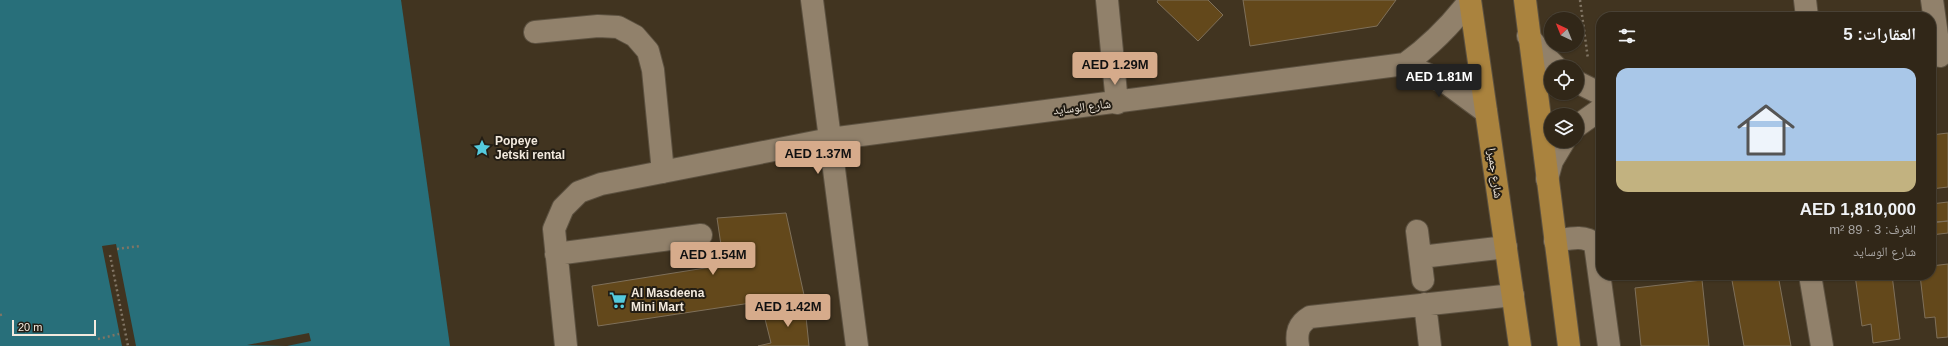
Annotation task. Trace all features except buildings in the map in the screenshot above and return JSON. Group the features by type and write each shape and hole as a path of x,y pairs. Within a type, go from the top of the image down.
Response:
{"main road":[{"name":"شارع جميرا","path":"1470,0 1520,346"},
{"path":"1525,0 1528,36 1568,346"}],"street":[{"path":"812,0 857,346"},
{"path":"1107,0 1116,102"},
{"path":"1470,0 1441,35 1405,64 1448,84 1486,112"},
{"path":"1805,0 1806,12"},
{"path":"1932,0 1934,12"},
{"path":"535,32 598,26 618,27 635,36 648,51 653,70 663,172"},
{"path":"1936,28 1940,57"},
{"path":"1528,36 1549,60"},
{"name":"شارع الوسايد","path":"566,346 554,229 563,208 579,192 601,184 830,139 1405,64"},
{"path":"1584,112 1593,94"},
{"path":"1547,179 1552,161 1560,148"},
{"path":"1417,231 1423,280"},
{"path":"556,254 701,235"},
{"path":"1555,241 1589,238 1595,244 1596,252"},
{"path":"1421,257 1506,247"},
{"path":"1600,280 1608,346"},
{"path":"1811,280 1822,346"},
{"path":"1298,346 1298,330 1302,322 1310,317 1513,295"},
{"path":"1425,304 1430,346"}],"path":[{"path":"1580,0 1593,94"},
{"path":"117,249 140,246"},
{"path":"110,255 128,346"},
{"path":"0,315 5,314"},
{"path":"98,339 119,334"}],"water":[{"path":"0,0 401,0 450,346 0,346"}],"pier":[{"path":"116,244 136,346 122,346 102,246"},
{"path":"309,333 311,341 287,346 247,345"}],"place":[{"name":"Popeye Jetski rental","path":"482,148"},
{"name":"Al Masdeena Mini Mart","path":"618,300"}]}
